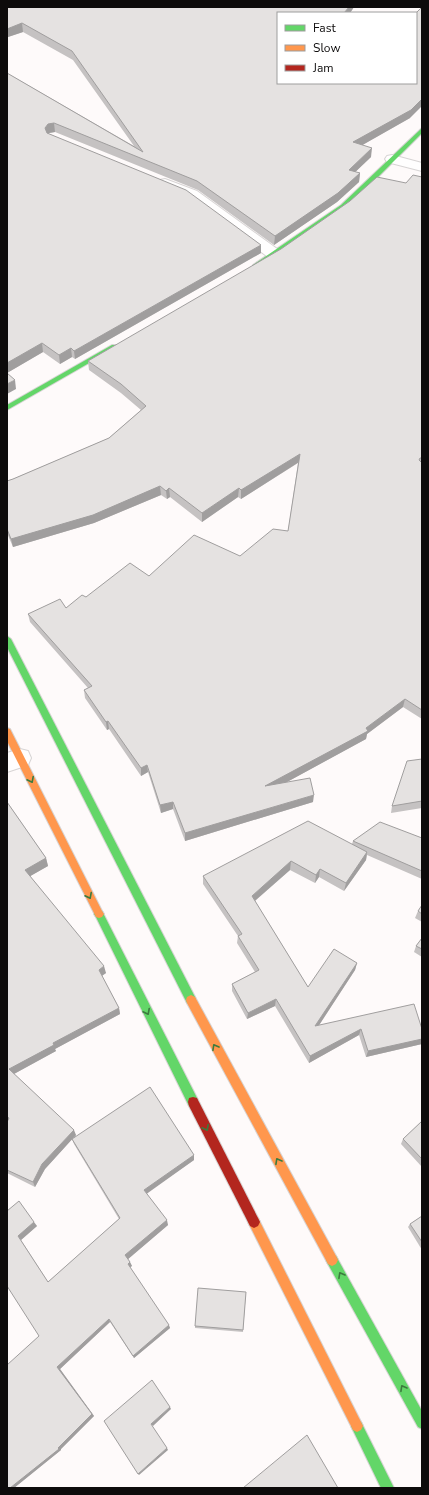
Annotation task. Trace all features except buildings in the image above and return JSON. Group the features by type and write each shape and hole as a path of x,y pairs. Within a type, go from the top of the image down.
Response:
{"main road":[{"path":"247,271 343,206 422,130"},
{"path":"7,408 124,342"},
{"path":"7,639 200,1018 422,1423"},
{"path":"7,732 14,760 388,1488"}],"street":[{"path":"392,159 422,167"},
{"path":"153,177 192,194 274,254"}],"traffic: fast":[{"path":"255,266 343,206 373,179 422,130"},
{"path":"7,408 114,347"},
{"path":"7,639 191,1000"},
{"path":"99,914 193,1102"},
{"path":"332,1260 422,1423"},
{"path":"357,1426 388,1488"}],"traffic: slow":[{"path":"7,732 99,914"},
{"path":"191,1000 332,1260"},
{"path":"254,1222 357,1426"}],"traffic: jam":[{"path":"193,1102 254,1222"}]}
